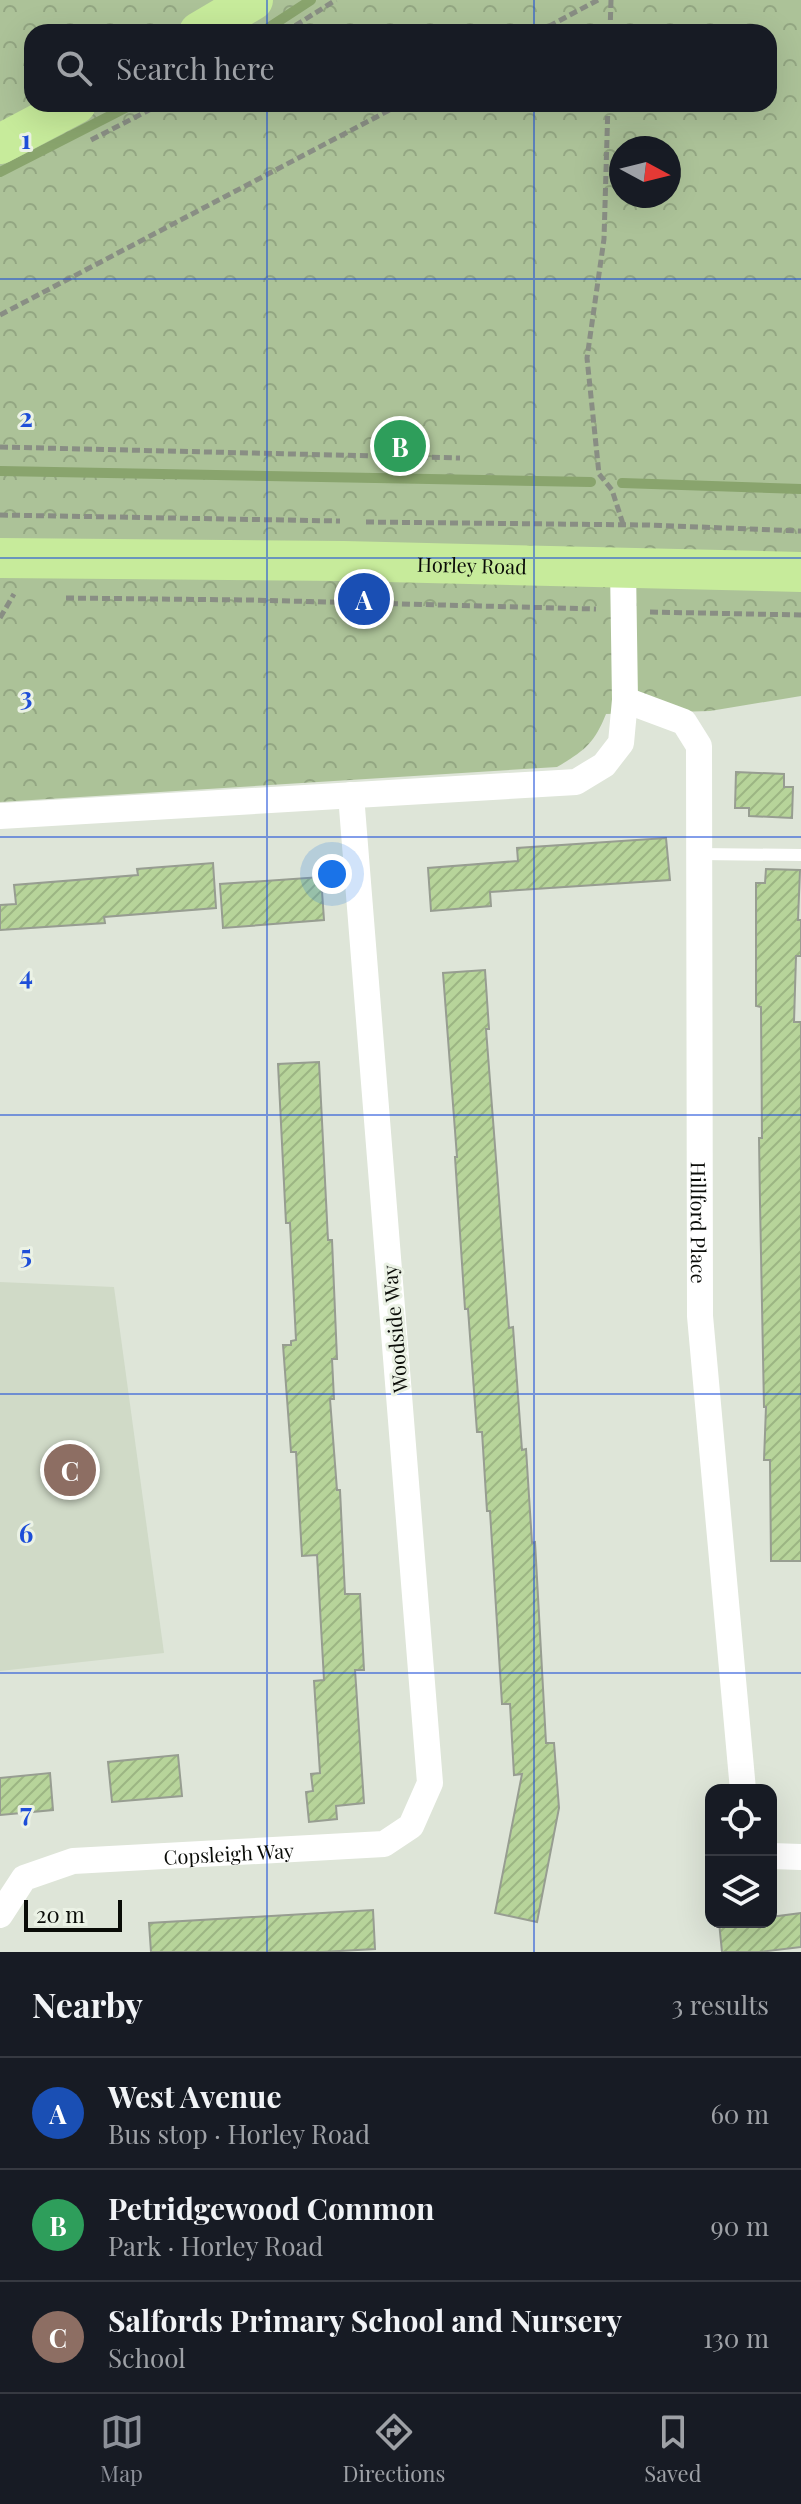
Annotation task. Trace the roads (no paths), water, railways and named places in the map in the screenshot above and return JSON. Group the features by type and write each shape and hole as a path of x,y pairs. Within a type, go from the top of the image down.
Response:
{"main road":[{"path":"212,24 253,0"},
{"path":"0,144 61,112"},
{"name":"Horley Road","path":"0,558 344,561 801,572"}],"street":[{"path":"0,816 576,782 604,765 621,743 625,700 623,611 630,568"},
{"name":"Hillford Place","path":"625,700 684,722 699,746 700,1316 742,1784"},
{"name":"Woodside Way","path":"351,795 430,1783 411,1826 384,1844"},
{"name":"Copsleigh Way","path":"0,1915 24,1878 73,1861 384,1844"},
{"path":"777,1856 801,1857"}],"lane":[{"path":"699,854 801,855"}],"waterway":[{"path":"274,24 311,0"},
{"path":"0,172 117,112"},
{"path":"0,471 591,482"},
{"path":"622,483 801,489"}],"place":[{"name":"Petridgewood Common","path":"400,446"},
{"name":"West Avenue","path":"364,599"},
{"name":"Salfords Primary School and Nursery","path":"70,1470"}]}
